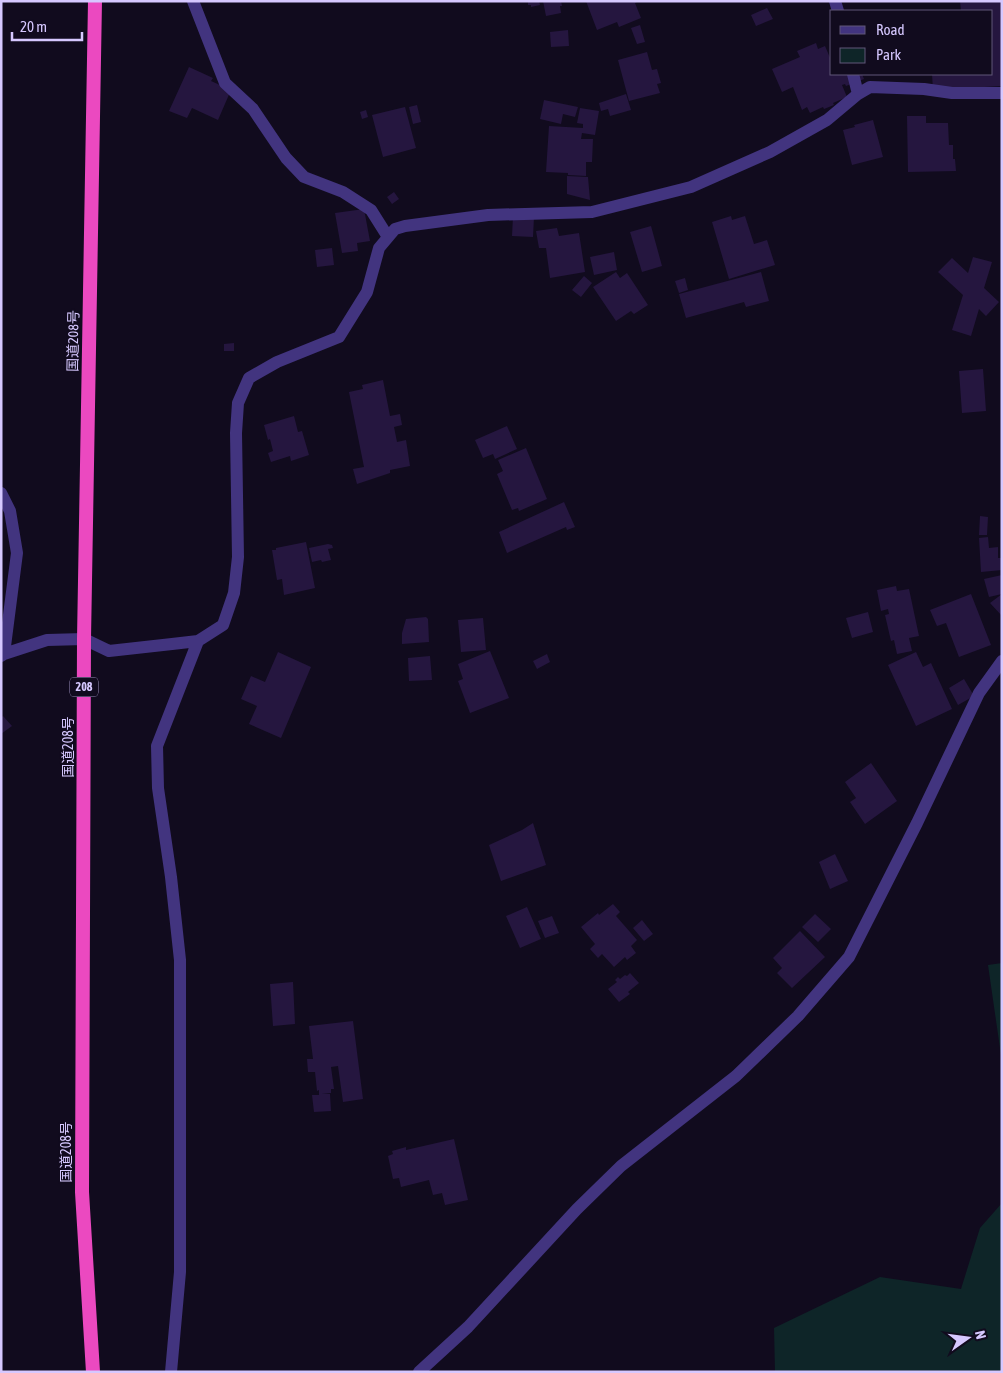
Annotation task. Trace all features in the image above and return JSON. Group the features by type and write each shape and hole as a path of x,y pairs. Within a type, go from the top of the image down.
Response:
{"highway":[{"name":"国道208号","path":"93,1372 82,1192 84,639 95,1"}],"street":[{"path":"193,1 225,83 253,109 286,158 304,177 342,192 371,210 388,238"},
{"path":"853,75 858,94"},
{"path":"1,493 10,512 17,553 3,655 47,640 84,639 109,651 198,641 223,625 234,593 238,557 236,433 238,403 249,378 277,362 339,337 367,292 379,248 396,229 405,226 488,215 592,212 691,187 778,147 827,120 858,94 870,87 924,89 952,93 1002,93"},
{"path":"171,1372 180,1272 180,960 171,877 158,788 157,746 198,641"},
{"path":"419,1372 468,1327 578,1209 621,1166 736,1076 798,1016 849,957 917,823 979,693 1002,661"}],"green space":[{"path":"1002,963 1002,1062 988,965"},
{"path":"1002,1203 1002,1372 775,1372 774,1328 880,1277 961,1289 980,1228"}],"building":[{"path":"528,1 539,1 540,5 531,7 531,5 528,5"},
{"path":"543,1 561,1 561,13 546,16"},
{"path":"586,1 639,1 635,3 641,18 619,27 617,22 597,30"},
{"path":"960,1 1002,1 1002,86 933,90 932,75 993,75 993,10 961,10"},
{"path":"767,8 773,19 756,26 751,15"},
{"path":"640,25 645,42 637,44 631,28"},
{"path":"568,30 569,46 551,47 550,32"},
{"path":"816,43 818,49 825,46 830,58 830,75 862,75 864,79 846,86 845,84 842,85 847,97 833,103 834,105 824,109 823,107 810,113 807,107 802,110 793,87 782,92 772,69 800,57 797,51"},
{"path":"647,52 652,70 657,69 661,83 657,84 660,93 629,101 618,60"},
{"path":"189,67 213,78 211,81 231,90 218,120 192,108 187,118 169,111"},
{"path":"626,94 631,110 610,116 608,109 601,111 599,103"},
{"path":"544,100 578,107 575,117 563,114 561,124 540,119"},
{"path":"417,105 421,122 413,124 409,107"},
{"path":"405,107 416,148 383,157 372,115"},
{"path":"580,108 599,111 595,135 582,133 581,139 593,139 592,162 586,162 586,176 546,172 549,126 583,128 583,124 577,123"},
{"path":"366,110 368,117 362,119 360,112"},
{"path":"907,116 926,116 926,123 948,123 949,145 953,145 953,159 955,159 956,171 908,172"},
{"path":"873,120 883,157 852,165 843,130"},
{"path":"567,176 588,177 590,200 567,194"},
{"path":"394,192 399,199 392,204 387,197"},
{"path":"364,209 370,241 357,243 358,251 342,253 335,213"},
{"path":"513,216 534,217 533,237 512,236"},
{"path":"731,216 732,220 745,216 754,244 767,240 775,265 729,279 712,222"},
{"path":"651,226 662,266 642,272 630,232"},
{"path":"557,228 559,236 579,233 585,272 550,278 546,248 539,248 536,231"},
{"path":"332,248 334,265 317,267 315,250"},
{"path":"614,252 617,270 594,275 590,257"},
{"path":"973,257 992,262 984,288 999,302 986,316 979,309 971,336 952,330 963,295 938,272 952,258 968,273"},
{"path":"616,272 620,278 627,273 648,305 634,314 631,311 616,321 593,287"},
{"path":"761,272 769,301 746,307 744,302 686,318 679,294"},
{"path":"584,276 592,283 581,297 572,290"},
{"path":"685,278 688,290 679,293 675,281"},
{"path":"234,343 234,351 224,351 224,344"},
{"path":"983,369 986,411 962,413 959,371"},
{"path":"383,380 390,416 400,414 402,425 394,427 397,442 406,440 410,466 390,470 390,473 357,484 353,469 364,467 349,392 363,389 362,385"},
{"path":"294,416 298,432 302,431 309,455 291,461 290,456 271,462 268,453 273,451 264,425"},
{"path":"507,426 517,449 495,459 493,454 483,458 475,440"},
{"path":"526,448 547,499 519,511 518,508 512,510 497,474 503,471 498,460"},
{"path":"564,502 575,527 567,530 566,527 507,553 499,532"},
{"path":"980,516 988,517 987,535 979,535"},
{"path":"988,537 989,548 998,547 998,558 1002,558 1002,570 981,572 979,538"},
{"path":"306,542 315,588 284,595 282,579 277,580 272,550"},
{"path":"328,544 332,545 333,548 328,549 331,560 312,562 309,548"},
{"path":"1002,575 1002,594 989,597 984,579"},
{"path":"896,586 897,591 909,589 919,636 909,638 912,651 897,654 894,640 891,641 885,615 889,614 888,609 881,611 877,590"},
{"path":"971,594 991,645 959,657 946,623 937,626 930,610"},
{"path":"1002,594 1002,616 990,603"},
{"path":"868,612 873,632 852,638 846,618"},
{"path":"426,617 428,619 429,642 402,644 402,633 406,619"},
{"path":"483,618 486,650 461,652 458,620"},
{"path":"490,651 509,698 470,713 458,681 463,679 458,664"},
{"path":"278,652 311,667 281,738 249,724 257,706 241,699 251,676 265,682"},
{"path":"916,652 923,667 931,663 952,709 916,726 888,665"},
{"path":"547,654 550,662 537,669 533,661"},
{"path":"430,656 432,680 409,681 408,658"},
{"path":"964,679 974,696 958,705 949,688"},
{"path":"3,716 12,726 1,734 1,718"},
{"path":"871,763 897,801 865,824 850,802 856,798 845,782"},
{"path":"533,823 546,865 501,881 489,845"},
{"path":"835,854 848,881 830,889 819,862"},
{"path":"613,904 620,912 616,916 637,940 631,946 636,953 627,960 625,957 614,967 602,954 598,958 590,949 595,944 581,927"},
{"path":"527,907 541,939 520,948 506,916"},
{"path":"815,914 831,929 818,942 802,927"},
{"path":"552,916 559,933 545,938 538,921"},
{"path":"642,920 653,934 644,941 633,928"},
{"path":"800,931 825,957 792,988 777,973 782,968 773,958"},
{"path":"630,973 639,983 628,992 630,994 619,1002 608,989 617,982 615,980 618,977 620,979"},
{"path":"293,982 295,1024 273,1026 270,984"},
{"path":"353,1021 363,1099 343,1102 338,1066 331,1067 334,1089 331,1089 331,1093 322,1094 330,1094 331,1111 314,1112 312,1095 319,1095 319,1090 317,1091 315,1072 308,1072 307,1059 313,1059 309,1026"},
{"path":"454,1139 468,1200 445,1205 442,1193 433,1195 429,1180 401,1187 399,1178 393,1179 388,1156 393,1154 392,1151 406,1147 406,1150"}]}
